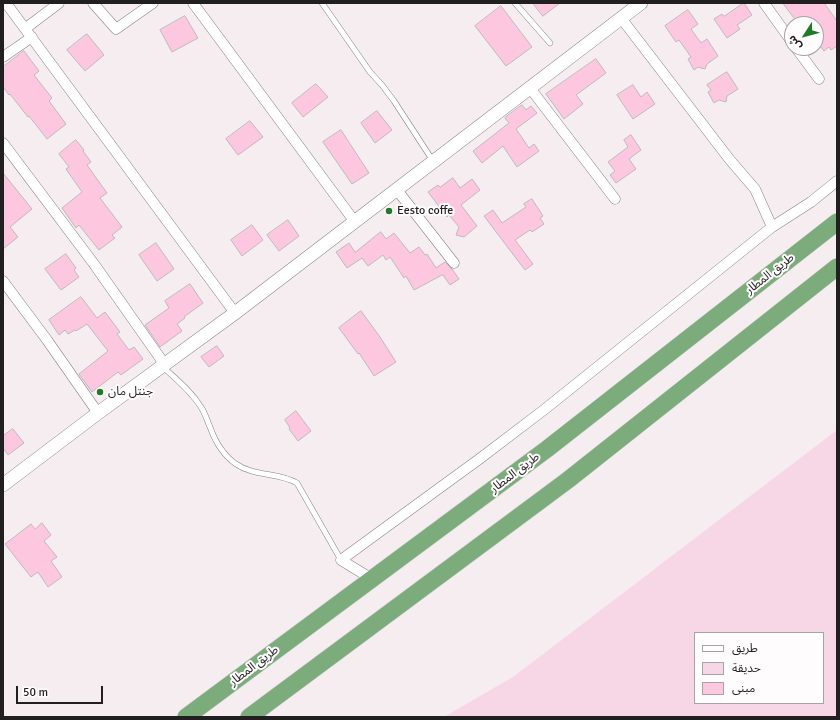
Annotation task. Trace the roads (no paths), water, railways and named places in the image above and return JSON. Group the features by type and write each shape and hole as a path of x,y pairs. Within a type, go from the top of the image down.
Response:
{"highway":[{"name":"طريق المطار","path":"186,717 547,449 837,222"},
{"path":"249,717 568,480 837,267"}],"street":[{"path":"6,3 29,32 235,313"},
{"path":"3,57 59,3"},
{"path":"93,3 116,29 153,3"},
{"path":"193,3 355,222"},
{"path":"764,3 784,31"},
{"path":"3,485 355,222 621,18 634,5"},
{"path":"621,18 725,154 755,189 772,227"},
{"path":"802,56 819,80"},
{"path":"530,88 615,199"},
{"path":"3,142 94,264 164,366"},
{"path":"372,579 341,560 482,457 772,227 811,202 837,181"},
{"path":"397,190 454,263"},
{"path":"3,281 47,340 98,413"}],"lane":[{"path":"322,3 370,72 394,101 434,161"},
{"path":"515,3 550,43"},
{"path":"164,366 196,398 216,442 226,455 237,464 254,473 288,478 297,483 303,490 341,560"}],"place":[{"name":"Eesto coffe","path":"389,211"},
{"name":"جنتل مان","path":"100,392"}]}
